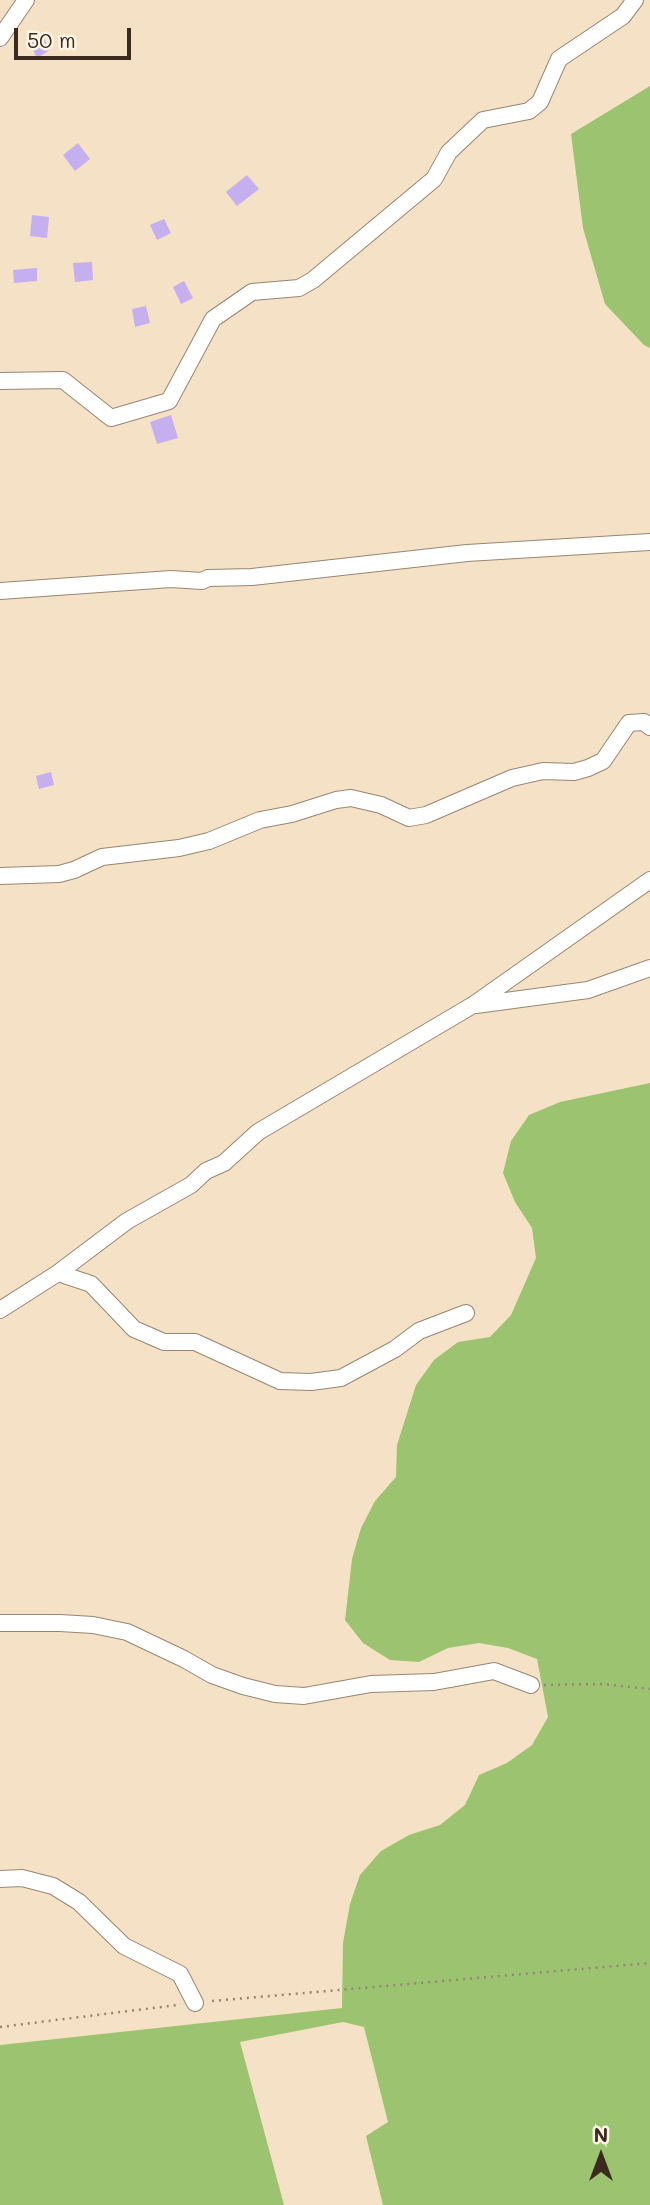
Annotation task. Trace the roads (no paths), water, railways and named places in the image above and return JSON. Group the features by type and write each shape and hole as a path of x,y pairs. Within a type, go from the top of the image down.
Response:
{"street":[{"path":"0,38 26,0"},
{"path":"0,381 63,380 111,418 169,401 214,319 252,292 299,288 313,280 433,179 449,152 483,120 528,111 540,102 559,59 623,16 635,0"},
{"path":"0,591 171,579 202,581 208,578 252,577 467,554 650,542"},
{"path":"0,876 59,874 102,858 178,848 209,841 260,820 351,798 381,805 409,818 426,815 512,778 543,771 574,772 589,768 603,761 629,723 644,722 650,727"},
{"path":"0,1310 58,1273 127,1221 191,1185 206,1171 224,1163 258,1132 473,1005 650,880"},
{"path":"473,1005 588,990 650,968"},
{"path":"58,1273 90,1284 134,1329 164,1342 195,1342 280,1381 311,1382 341,1378 395,1349 419,1331 466,1313"},
{"path":"0,1623 93,1625 127,1632 212,1675 275,1693 304,1696 371,1684 434,1682 494,1671 531,1685"},
{"path":"0,1880 22,1878 53,1886 79,1902 124,1946 180,1974 195,2003"}]}
